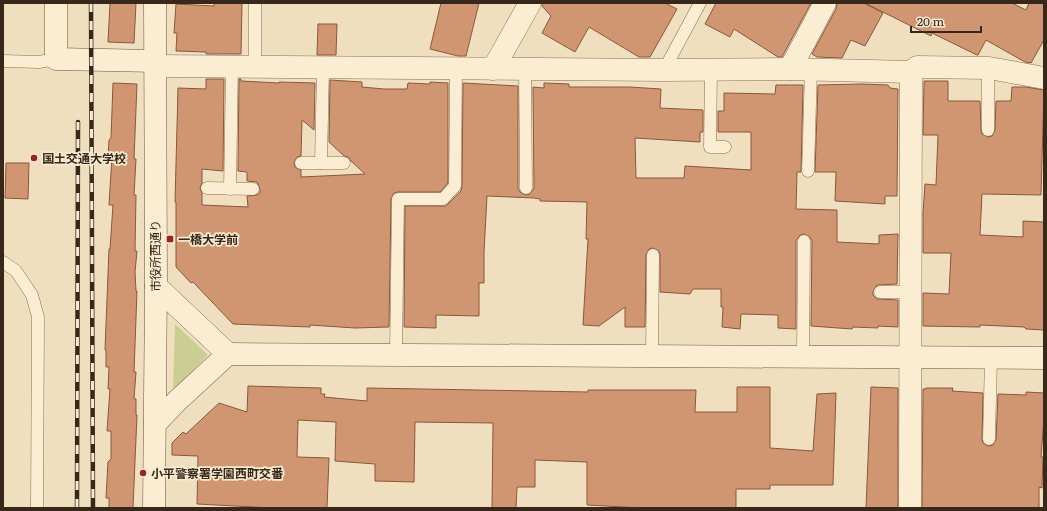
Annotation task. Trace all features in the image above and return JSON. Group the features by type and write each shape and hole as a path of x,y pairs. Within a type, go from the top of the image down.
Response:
{"street":[{"path":"56,3 56,59 232,67 323,68 664,70 800,69 911,72 917,67 988,68 1044,78"},
{"name":"市役所西通り","path":"154,508 156,286 155,3"},
{"path":"493,69 530,3"},
{"path":"800,69 825,3"},
{"path":"910,508 911,72"},
{"path":"156,286 228,354"},
{"path":"155,424 177,401 228,354 1044,358"}],"lane":[{"path":"255,3 255,67"},
{"path":"664,70 700,3"},
{"path":"3,61 39,62 56,59"},
{"path":"230,189 232,67"},
{"path":"321,163 323,68"},
{"path":"396,355 398,199 443,200 455,186 456,68"},
{"path":"988,68 988,130"},
{"path":"525,69 526,188"},
{"path":"800,69 808,171"},
{"path":"711,70 710,147 725,147"},
{"path":"301,163 344,163"},
{"path":"207,188 253,190"},
{"path":"803,357 804,241"},
{"path":"652,356 653,254"},
{"path":"3,262 16,271 32,295 38,317 37,508"},
{"path":"880,292 910,292"},
{"path":"989,439 991,358"}],"green space":[{"path":"175,324 208,355 173,391"}],"building":[{"path":"110,3 136,3 134,43 108,42"},
{"path":"214,3 242,3 241,54 206,54 206,52 176,51 177,33 174,33 176,4 214,6"},
{"path":"441,3 479,3 466,56 458,56 430,49"},
{"path":"542,3 665,3 677,9 650,57 639,57 589,27 575,52 542,33 551,16 542,6"},
{"path":"716,3 811,3 782,57 778,57 734,29 730,37 705,24"},
{"path":"837,3 864,3 883,13 865,46 851,40 842,58 817,57 812,54 836,9"},
{"path":"865,3 1012,3 1026,10 1029,3 1044,3 1044,40 1031,63 1025,62 986,40 977,55 932,33 931,36"},
{"path":"318,24 337,24 336,55 317,55"},
{"path":"206,79 224,79 223,171 202,169 202,183 200,188 202,193 202,205 248,207 247,196 257,195 260,193 260,189 257,182 247,181 247,172 238,171 239,79 241,79 241,81 279,83 315,83 314,130 302,120 301,156 297,157 294,163 295,167 301,170 301,177 365,174 348,157 344,156 329,142 330,80 362,82 362,87 384,89 407,89 408,83 448,83 448,183 440,192 398,192 394,193 391,199 389,327 355,328 310,325 310,327 233,324 193,282 191,283 176,267 175,202 178,88 206,89"},
{"path":"924,81 948,81 948,101 980,101 981,130 982,134 988,137 992,136 995,130 996,101 1011,101 1012,87 1026,87 1044,90 1041,195 982,194 980,235 1023,237 1023,221 1044,222 1044,330 1026,329 1024,327 980,325 980,327 923,326 923,293 949,294 951,253 923,253 925,184 936,185 938,135 923,135"},
{"path":"113,83 137,84 134,159 136,159 134,195 136,195 135,251 137,251 135,272 137,291 134,372 136,372 134,399 136,399 137,415 133,508 109,508 109,498 106,498 108,462 111,459 111,431 107,431 110,389 108,389 109,367 106,367 105,350 109,249 113,205 109,205 112,156 108,156 109,140 111,138"},
{"path":"463,83 518,86 518,188 520,192 526,195 530,194 534,188 533,87 544,88 544,83 569,84 569,87 629,87 661,89 660,108 703,110 703,132 700,132 700,142 635,138 636,178 684,178 685,166 751,170 751,132 718,132 718,111 724,111 724,93 775,94 776,85 803,85 801,172 797,172 796,209 837,210 837,242 879,244 879,235 898,234 897,284 877,285 873,295 877,299 898,300 898,327 853,327 852,329 811,326 812,241 810,237 804,234 800,235 796,241 796,329 778,328 778,315 741,314 740,329 722,327 723,307 721,307 721,289 693,289 690,294 660,292 660,255 659,251 653,248 649,249 646,255 645,327 625,327 625,307 599,326 583,325 588,239 586,239 587,202 540,201 540,199 534,198 487,196 484,283 479,283 479,316 436,315 436,328 404,327 405,206 446,206 461,191"},
{"path":"818,85 888,85 890,88 898,89 897,196 885,196 885,204 835,201 836,172 815,172"},
{"path":"6,163 29,163 28,199 5,198"},
{"path":"248,386 321,388 321,394 325,394 324,397 367,401 367,388 588,392 588,390 696,390 695,412 737,412 737,387 770,387 770,448 813,451 817,394 836,393 833,485 770,485 770,489 736,489 736,508 643,508 587,505 587,462 535,460 535,487 517,487 516,508 492,508 493,423 415,422 414,482 375,481 375,464 335,461 336,422 298,420 297,457 329,458 327,508 272,508 197,504 198,456 172,455 172,443 183,432 186,434 219,403 247,412"},
{"path":"871,387 898,388 898,508 866,508"},
{"path":"953,388 952,391 983,393 982,439 983,443 988,446 993,445 996,440 998,394 1026,395 1026,392 1044,393 1041,457 1043,457 1042,488 1039,487 1039,508 922,508 923,389"}],"railway":[{"path":"91,3 93,508"},
{"path":"77,508 78,122"}],"place":[{"name":"国土交通大学校","path":"34,158"},
{"name":"一橋大学前","path":"170,239"},
{"name":"小平警察署学園西町交番","path":"143,473"}]}
